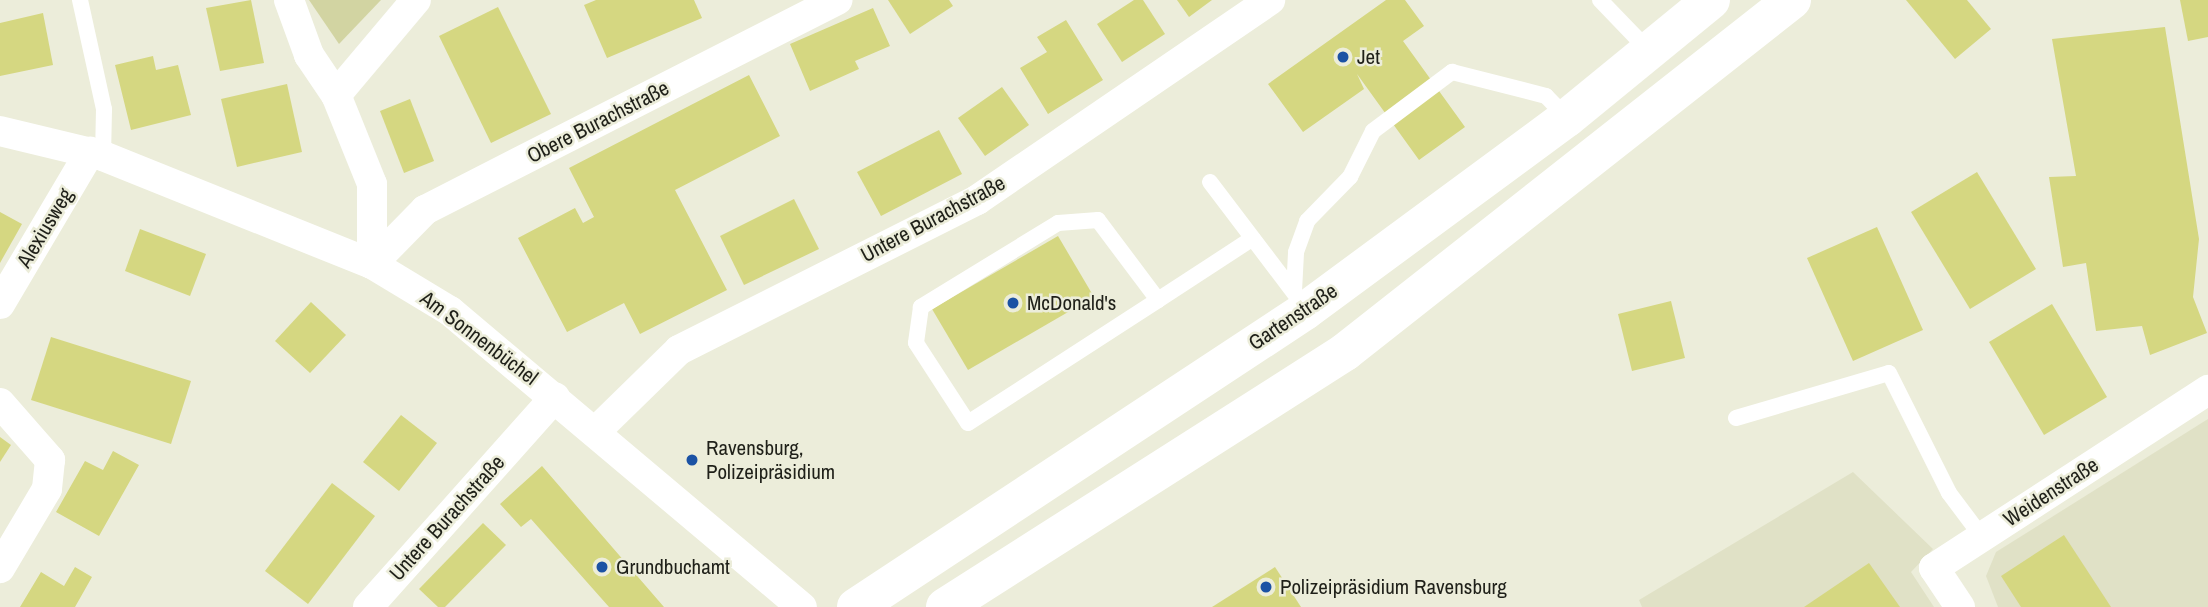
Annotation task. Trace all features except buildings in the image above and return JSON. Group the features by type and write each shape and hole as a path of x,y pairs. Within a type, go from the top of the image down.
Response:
{"main road":[{"name":"Gartenstraße","path":"856,607 1567,118 1711,0"},
{"path":"945,607 1345,352 1792,0"}],"street":[{"path":"289,0 309,55 336,94 372,184 372,264"},
{"path":"336,94 416,0"},
{"name":"Obere Burachstraße","path":"372,264 425,210 838,0"},
{"name":"Untere Burachstraße","path":"594,432 678,350 977,200 1270,0"},
{"name":"Am Sonnenbüchel","path":"0,131 97,154 372,264 450,311 802,607"},
{"name":"Alexiusweg","path":"0,304 97,154"},
{"name":"Weidenstraße","path":"1960,607 1934,568 2208,390"},
{"name":"Untere Burachstraße","path":"368,607 555,397"},
{"path":"0,402 50,460 47,489 0,568"}],"lane":[{"path":"80,0 104,109 97,154"},
{"path":"1600,0 1649,51"},
{"path":"1300,301 1296,252 1307,221 1350,177 1373,131 1452,72 1546,96 1567,118"},
{"path":"1210,181 1300,301"},
{"path":"1158,300 1098,220 1058,223 921,307 916,343 968,423 1158,300 1253,238"},
{"path":"1736,418 1889,373 1949,493 1982,537"}],"shaded area":[{"path":"2208,419 2208,607 1998,607 1986,576 1996,552"},
{"path":"1853,472 1933,549 1911,572 1934,607 1642,607 1639,600"}],"green space":[{"path":"309,0 381,0 339,44"}],"place":[{"name":"Jet","path":"1343,57"},
{"name":"McDonald's","path":"1013,303"},
{"name":"Ravensburg, Polizeipräsidium","path":"692,460"},
{"name":"Grundbuchamt","path":"602,567"},
{"name":"Polizeipräsidium Ravensburg","path":"1266,587"}]}
